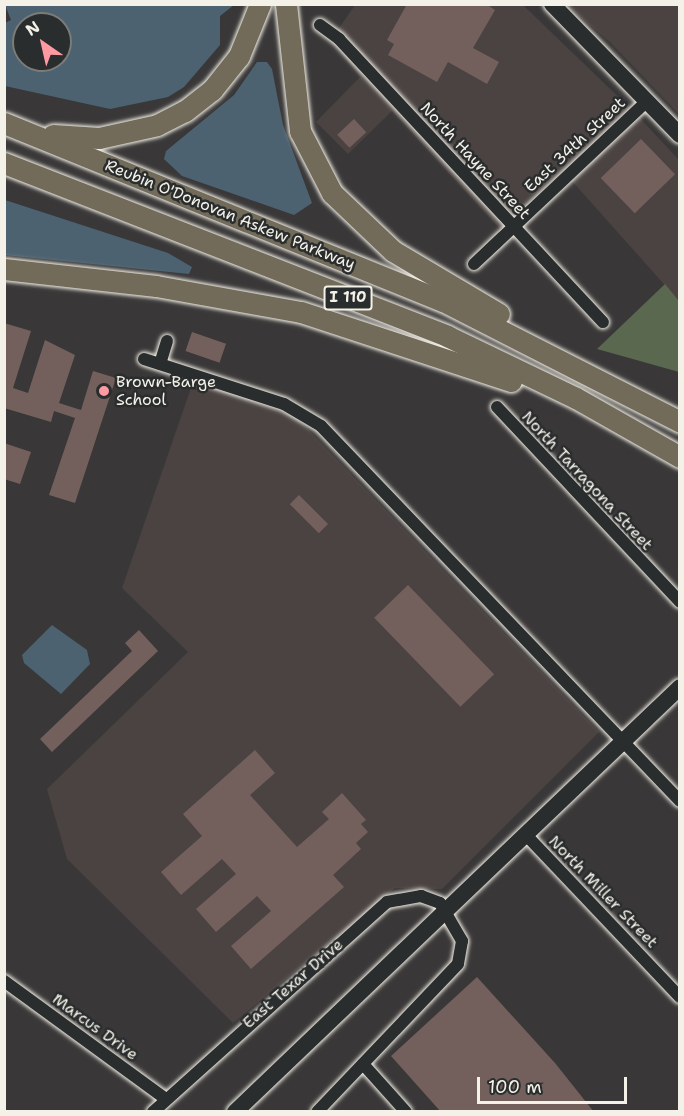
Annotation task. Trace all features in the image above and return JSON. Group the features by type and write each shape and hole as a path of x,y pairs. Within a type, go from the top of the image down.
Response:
{"highway":[{"path":"5,123 42,134 99,138 157,125 212,90 243,48 260,4"},
{"path":"286,4 300,131 332,193 393,251 515,324 538,347"},
{"name":"Reubin O'Donovan Askew Parkway","path":"5,123 443,301 538,347 680,422"},
{"name":"Reubin O'Donovan Askew Parkway","path":"4,163 447,336 576,398 680,459"},
{"path":"4,270 156,286 301,312 471,364 680,459"}],"main road":[{"path":"552,4 680,135"},
{"path":"236,1112 447,909 527,836 680,687"}],"street":[{"name":"North Hayne Street","path":"320,26 339,39 603,322"},
{"name":"East 34th Street","path":"474,264 647,101"},
{"path":"160,363 167,341"},
{"path":"144,358 284,404 321,426 680,801"},
{"name":"North Tarragona Street","path":"497,408 680,602"},
{"name":"North Miller Street","path":"527,836 680,997"},
{"name":"East Texar Drive","path":"153,1112 387,902 421,896 447,909"},
{"path":"317,1112 458,963 462,941 447,909"},
{"name":"Marcus Drive","path":"4,981 166,1099"},
{"path":"363,1064 406,1112"}],"shaded area":[{"path":"355,5 523,5 631,109 511,218 337,31"},
{"path":"566,5 679,5 679,114 610,42"},
{"path":"331,39 504,225 500,229 392,111 348,154 316,122 360,77"},
{"path":"639,117 679,160 679,301 571,180"},
{"path":"194,379 296,417 599,732 442,889 395,888 233,1023 67,859 47,789 188,652 122,588"}],"green space":[{"path":"665,284 679,301 679,372 597,349"}],"water":[{"path":"5,4 234,5 220,16 220,45 184,87 168,97 110,109 5,86 5,23 11,20"},
{"path":"257,62 267,62 272,69 283,125 312,203 294,215 182,176 164,159 166,151 234,95"},
{"path":"5,200 168,253 192,267 189,274 5,255"},
{"path":"52,625 87,650 90,664 61,694 24,663 22,655"}],"building":[{"path":"407,4 486,4 495,10 473,48 499,62 487,84 448,62 437,82 388,55 394,44 387,40"},
{"path":"354,119 366,132 349,148 337,135"},
{"path":"641,139 675,174 635,213 601,178"},
{"path":"4,323 31,331 13,388 28,393 45,340 75,355 59,403 81,410 93,371 116,378 75,503 49,495 75,418 54,411 51,422 4,408"},
{"path":"192,332 226,344 220,363 185,351"},
{"path":"4,443 31,452 20,484 4,479"},
{"path":"299,495 328,524 319,533 290,504"},
{"path":"408,585 494,674 460,707 374,618"},
{"path":"139,630 158,651 52,752 40,739 132,651 125,643"},
{"path":"255,750 275,773 250,795 297,847 329,819 322,812 342,793 366,820 361,824 368,832 356,843 361,849 333,875 344,887 251,969 231,946 271,911 257,896 216,932 196,909 236,874 222,859 181,895 161,872 202,836 183,814"},
{"path":"477,977 555,1063 594,1112 441,1112 391,1056"}],"place":[{"name":"Brown-Barge School","path":"104,391"}]}
